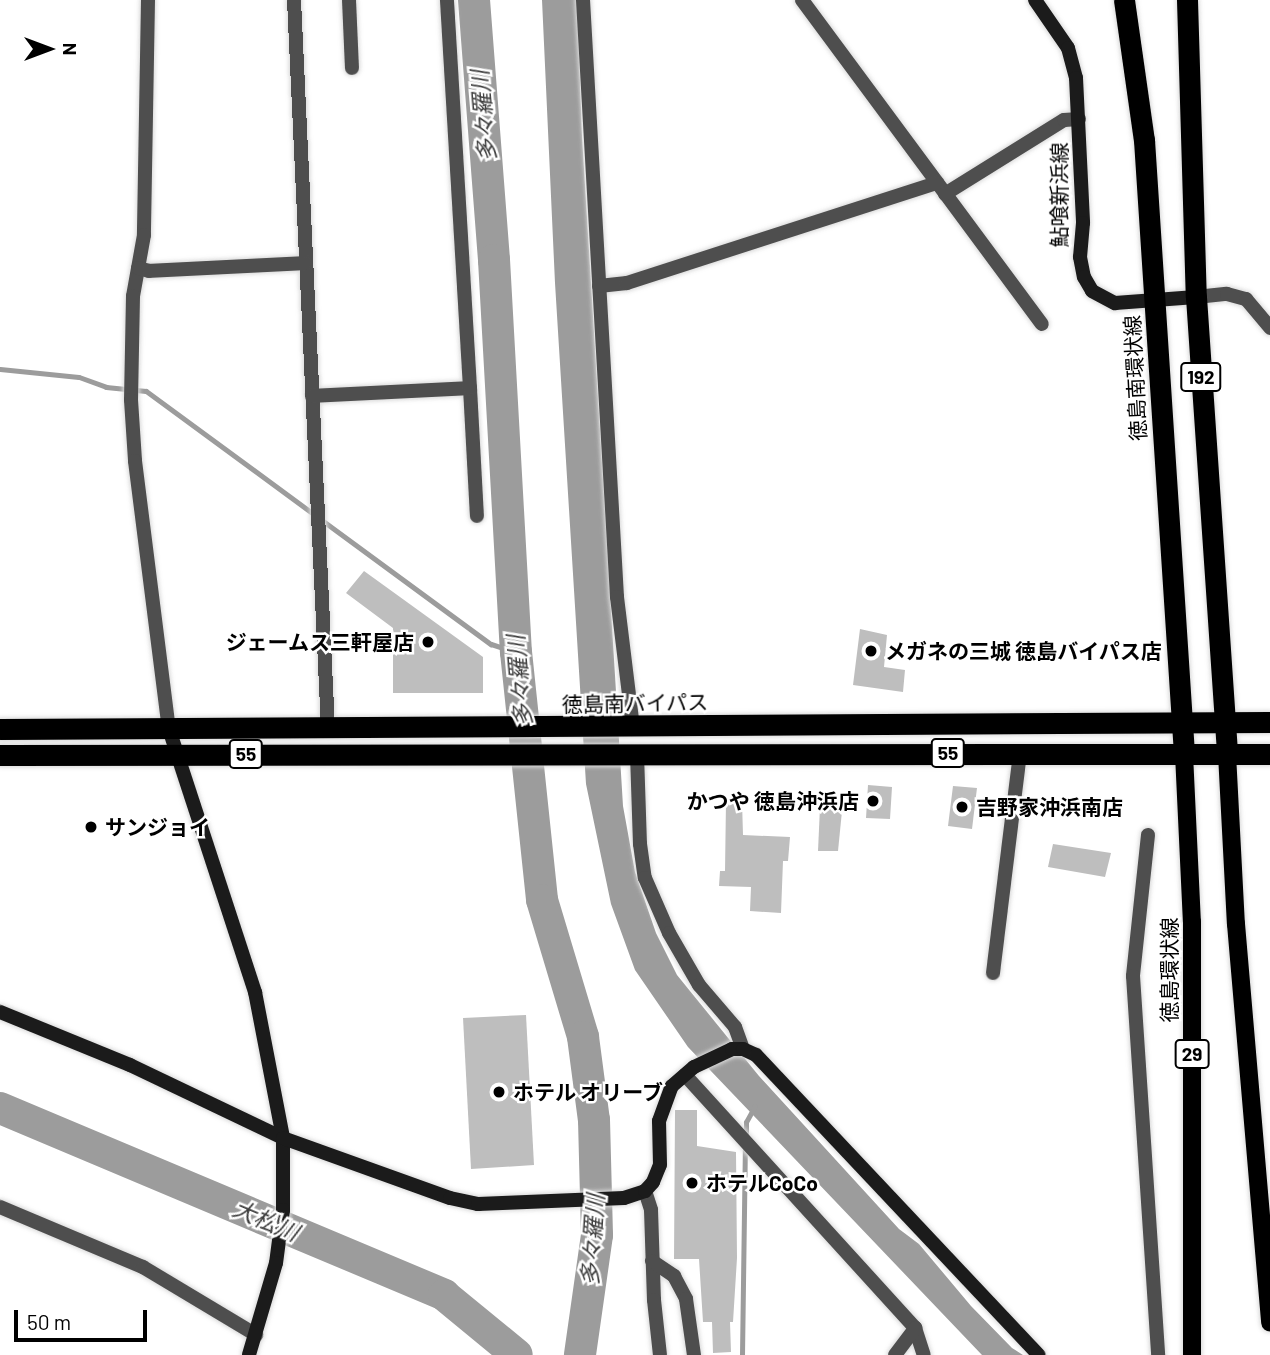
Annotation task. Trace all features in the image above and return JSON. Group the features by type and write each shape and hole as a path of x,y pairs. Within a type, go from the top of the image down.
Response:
{"highway":[{"name":"徳島南環状線","path":"1124,0 1144,140 1184,754"},
{"name":"192","path":"1187,0 1196,297 1227,754"},
{"name":"徳島南バイパス","path":"0,729 489,729 1270,722"},
{"name":"55","path":"0,755 1270,754"}],"main road":[{"name":"徳島環状線","path":"1184,754 1192,922 1192,1355"},
{"path":"1227,754 1236,925 1270,1323"}],"street":[{"path":"148,0 144,235 133,296 131,400 135,461 169,729 255,992 283,1138 283,1210 276,1263 249,1355"},
{"path":"294,0 328,728"},
{"path":"349,0 352,68"},
{"path":"447,0 477,516"},
{"path":"583,0 617,597 630,728"},
{"path":"802,0 1042,324"},
{"name":"鮎喰新浜線","path":"1035,0 1068,48 1076,78 1083,223 1080,257 1084,277 1092,291 1115,303 1196,297"},
{"path":"599,286 627,283 941,189 1064,120 1079,119"},
{"path":"138,268 149,271 305,263"},
{"path":"1196,297 1227,294 1246,299 1270,328"},
{"path":"313,396 470,388"},
{"path":"993,973 1020,753"},
{"path":"631,754 645,878 699,985 735,1027 738,1049"},
{"path":"1148,835 1133,976 1158,1355"},
{"path":"0,1012 130,1065 283,1138 450,1198 478,1204 624,1198 645,1191 653,1182 660,1165 659,1122 666,1097 690,1071 738,1049 756,1055 1039,1355"},
{"path":"690,1071 915,1328 924,1355"},
{"path":"645,1191 651,1210 652,1261 660,1355"},
{"path":"0,1206 143,1267 256,1335"},
{"path":"652,1261 674,1276 686,1299 695,1355"},
{"path":"895,1355 915,1328"}],"shaded area":[{"path":"542,0 577,0 582,136 623,806 635,872 656,933 677,975 759,1076 899,1229 919,1244 971,1306 1012,1348 1023,1355 982,1355 688,1047 635,970 611,904 586,784 555,283"}],"building":[{"name":"ジェームス三軒屋店","path":"364,571 483,657 483,693 393,693 393,628 346,593"},
{"name":"メガネの三城 徳島バイパス店","path":"860,629 887,635 884,667 905,670 903,692 853,685"},
{"path":"868,785 892,787 890,819 866,818"},
{"name":"吉野家沖浜南店","path":"953,786 977,788 972,829 948,826"},
{"path":"726,801 742,801 743,835 790,837 788,861 783,861 781,913 750,911 751,887 719,886 720,871 725,871"},
{"path":"820,807 842,811 838,851 818,851"},
{"path":"1053,844 1111,853 1105,877 1048,867"},
{"name":"ホテル オリーブ","path":"526,1015 534,1165 471,1169 463,1018"},
{"name":"ホテルCoCo","path":"675,1110 697,1110 697,1146 736,1152 737,1258 733,1322 730,1322 731,1352 713,1353 712,1322 703,1322 699,1259 674,1259"}],"waterway":[{"name":"多々羅川","path":"474,0 494,260 516,652 542,900 583,1037 594,1120 597,1235 580,1355"},
{"path":"0,369 79,377 106,387 146,391 491,644 516,652"},
{"path":"746,1136 746,1122 755,1106"},
{"name":"大松川","path":"0,1108 444,1295 517,1355"},
{"path":"742,1355 745,1146"}],"place":[{"name":"ジェームス三軒屋店","path":"428,642"},
{"name":"メガネの三城 徳島バイパス店","path":"871,651"},
{"name":"かつや 徳島沖浜店","path":"873,801"},
{"name":"吉野家沖浜南店","path":"962,807"},
{"name":"サンジョイ","path":"91,827"},
{"name":"ホテル オリーブ","path":"499,1092"},
{"name":"ホテルCoCo","path":"692,1183"}]}
